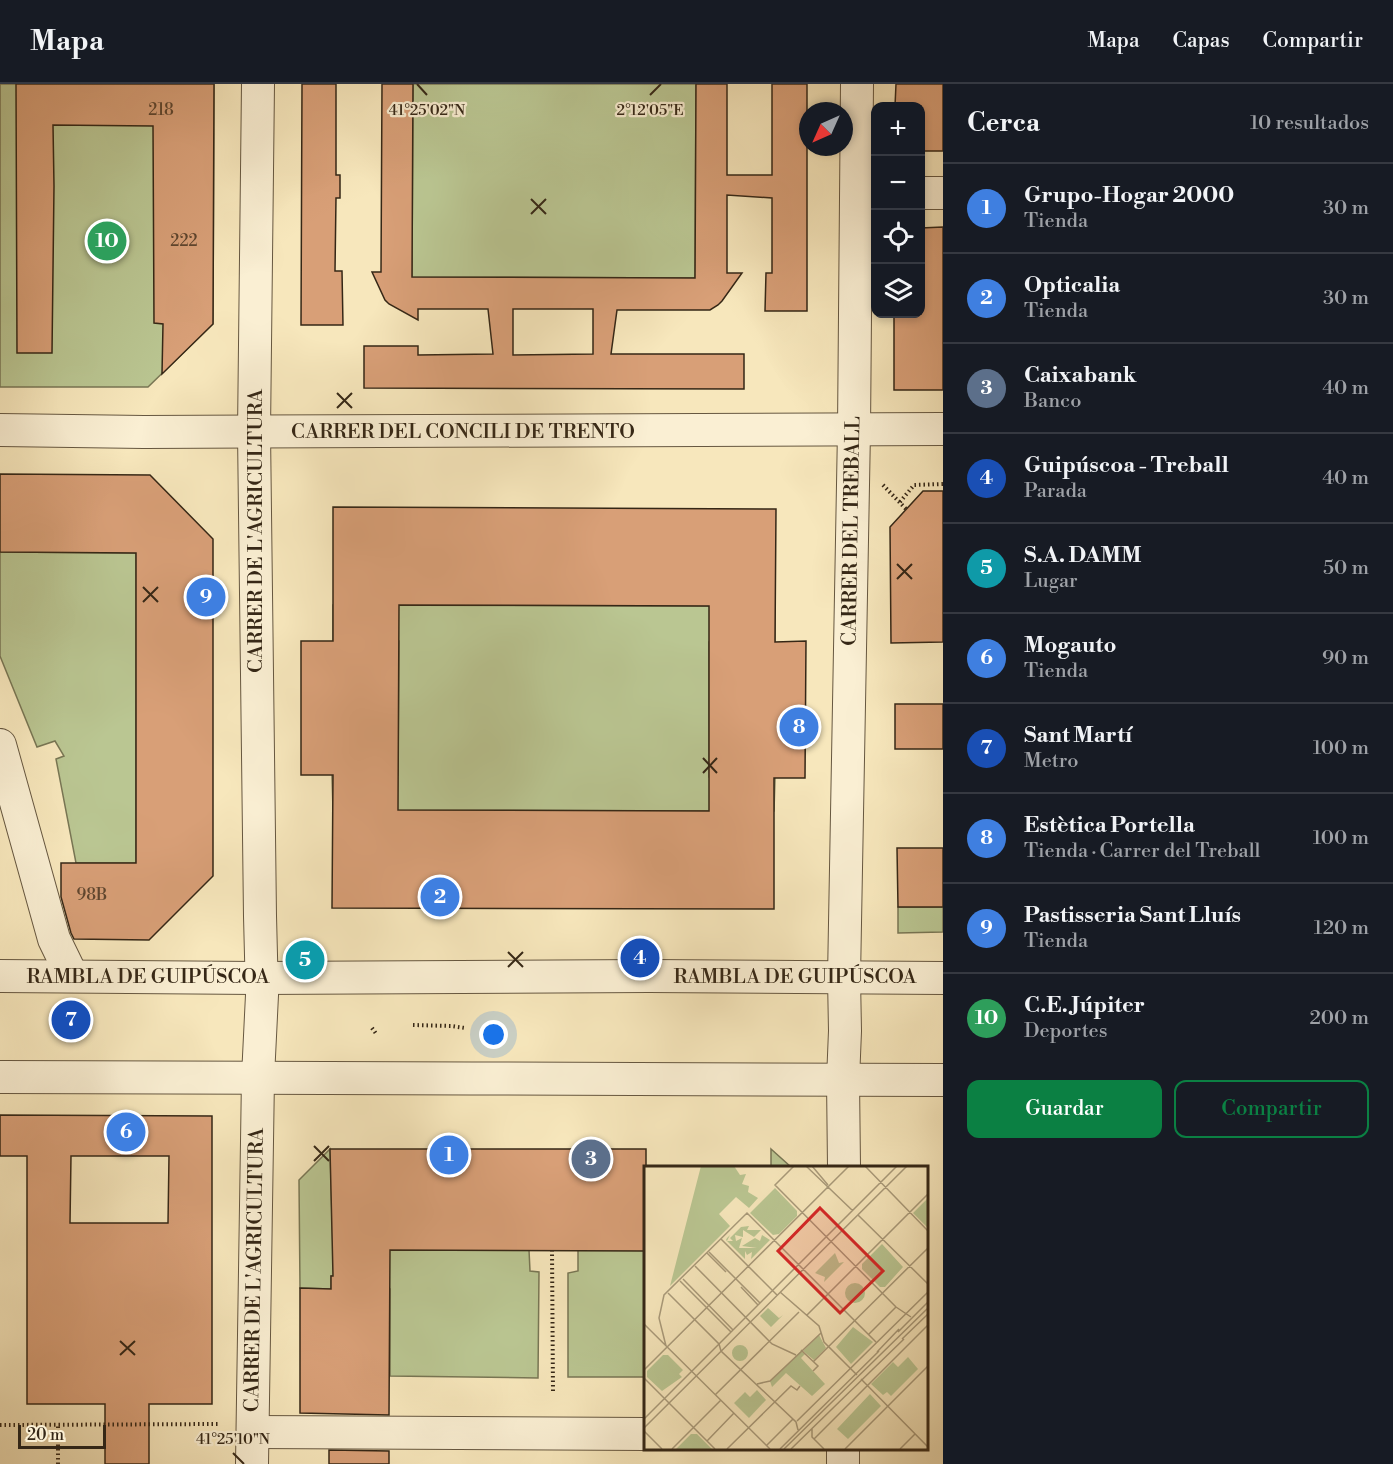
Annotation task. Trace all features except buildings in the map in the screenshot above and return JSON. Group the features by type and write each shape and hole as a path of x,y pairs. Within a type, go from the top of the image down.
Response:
{"street":[{"name":"CARRER DE L'AGRICULTURA","path":"252,1464 258,1077 261,1028 254,432 258,84"},
{"name":"CARRER DEL TREBALL","path":"843,1080 854,430 866,193 857,84"},
{"path":"925,193 943,193"},
{"name":"CARRER DEL CONCILI DE TRENTO","path":"0,429 144,432 943,429"},
{"path":"0,745 54,939 72,976"},
{"name":"RAMBLA DE GUIPÚSCOA","path":"0,976 943,978"},
{"path":"0,1077 943,1080"},
{"path":"843,1080 844,1166"},
{"path":"253,1432 644,1434"}],"path":[{"path":"900,502 914,485 943,484"},
{"path":"888,489 906,508"},
{"path":"413,1025 465,1028"},
{"path":"372,1028 377,1035"},
{"path":"552,1250 552,1392"},
{"path":"0,1425 220,1424"},
{"path":"58,1425 58,1464"}],"green space":[{"path":"0,84 214,84 213,324 148,387 0,387"},
{"path":"413,84 696,84 695,278 412,277"},
{"path":"0,552 136,553 136,863 76,863 56,759 64,756 55,741 37,747 0,656"},
{"path":"333,605 775,606 775,642 709,642 709,777 775,778 774,811 333,810 332,775 398,775 399,641 333,641"},
{"path":"898,907 943,907 943,932 898,933"},
{"path":"330,1149 333,1250 529,1250 530,1271 539,1272 538,1378 390,1376 390,1289 359,1289 359,1276 331,1276 331,1289 300,1288 299,1180"},
{"path":"771,1149 790,1166 771,1166"},
{"path":"578,1250 644,1250 644,1377 568,1377 568,1273 578,1271"}],"place":[{"name":"C.E. Júpiter","path":"107,241"},
{"name":"Pastisseria Sant Lluís","path":"206,597"},
{"name":"Estètica Portella","path":"799,727"},
{"name":"Opticalia","path":"440,897"},
{"name":"Guipúscoa - Treball","path":"640,958"},
{"name":"S.A. DAMM","path":"305,960"},
{"name":"Sant Martí","path":"71,1020"},
{"name":"Mogauto","path":"126,1132"},
{"name":"Grupo-Hogar 2000","path":"449,1155"},
{"name":"Caixabank","path":"591,1159"}]}
